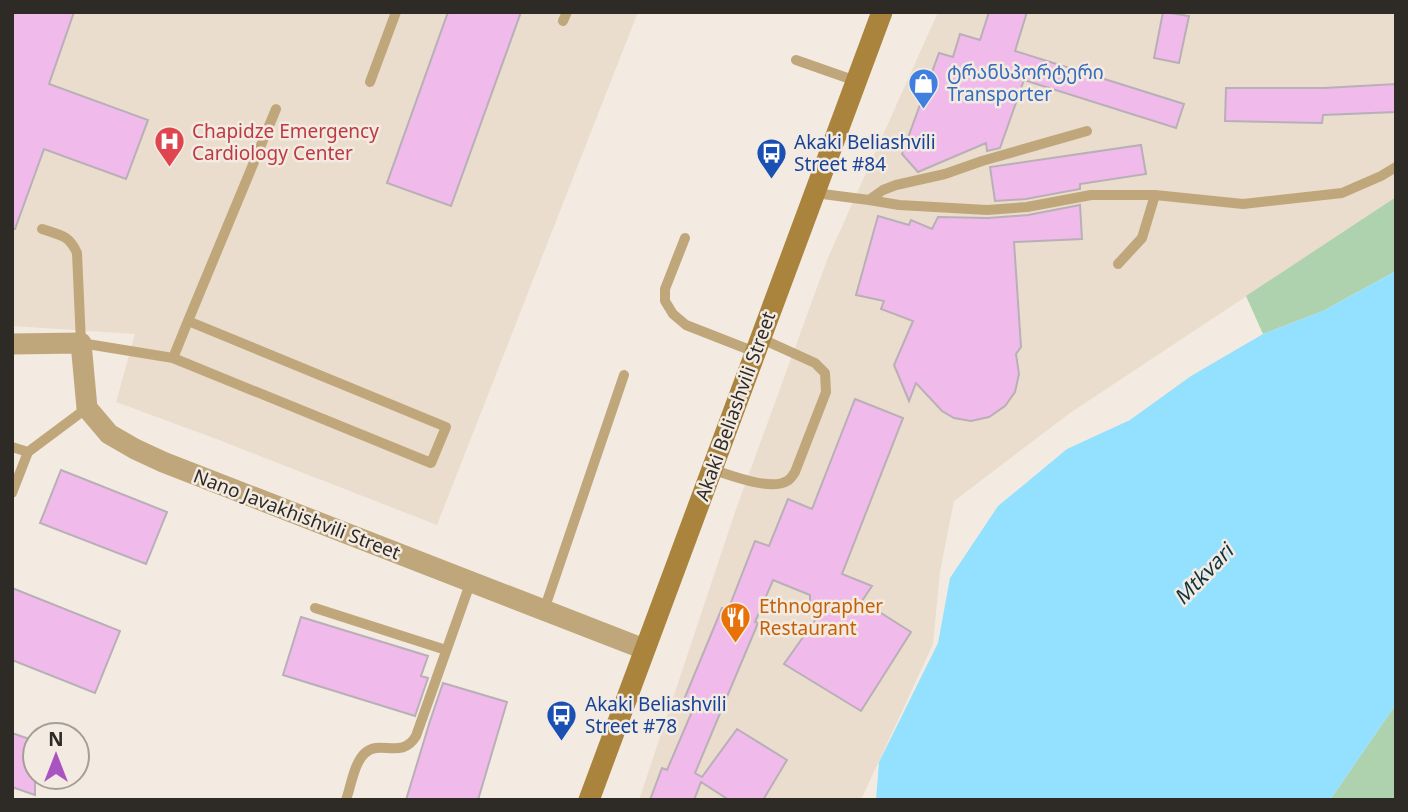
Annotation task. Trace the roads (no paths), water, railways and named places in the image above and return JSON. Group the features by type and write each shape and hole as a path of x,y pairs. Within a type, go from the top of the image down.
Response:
{"main road":[{"name":"Akaki Beliashvili Street","path":"589,800 882,12"}],"street":[{"path":"12,344 81,343 87,408"},
{"name":"Nano Javakhishvili Street","path":"87,408 109,434 163,462 644,649"}],"lane":[{"path":"370,82 396,12"},
{"path":"796,60 856,81"},
{"path":"173,358 276,109"},
{"path":"869,200 883,190 1087,131"},
{"path":"815,192 898,205 987,210 1027,207 1091,195 1155,195 1243,204 1342,192 1396,167"},
{"path":"1118,264 1142,238 1155,195"},
{"path":"42,229 65,236 77,253 81,343 173,358 431,463 446,427 188,321"},
{"path":"685,238 666,289 665,301 673,314 686,325 815,363 825,373 826,392 795,472 787,481 762,484 711,469"},
{"path":"544,610 624,375"},
{"path":"12,493 27,452 87,408"},
{"path":"12,447 27,452"},
{"path":"346,800 358,763 368,750 411,745 471,581"},
{"path":"315,608 446,650"}],"water":[{"name":"Mtkvari","path":"1396,271 1396,704 1330,800 876,800 879,762 938,643 950,578 998,506 1067,449 1130,420 1191,376 1263,334 1323,311"}],"place":[{"name":"ტრანსპორტერი Transporter","path":"924,110"},
{"name":"Chapidze Emergency Cardiology Center","path":"169,169"},
{"name":"Akaki Beliashvili Street #84","path":"771,180"},
{"name":"Ethnographer Restaurant","path":"736,644"},
{"name":"Akaki Beliashvili Street #78","path":"562,742"}]}
